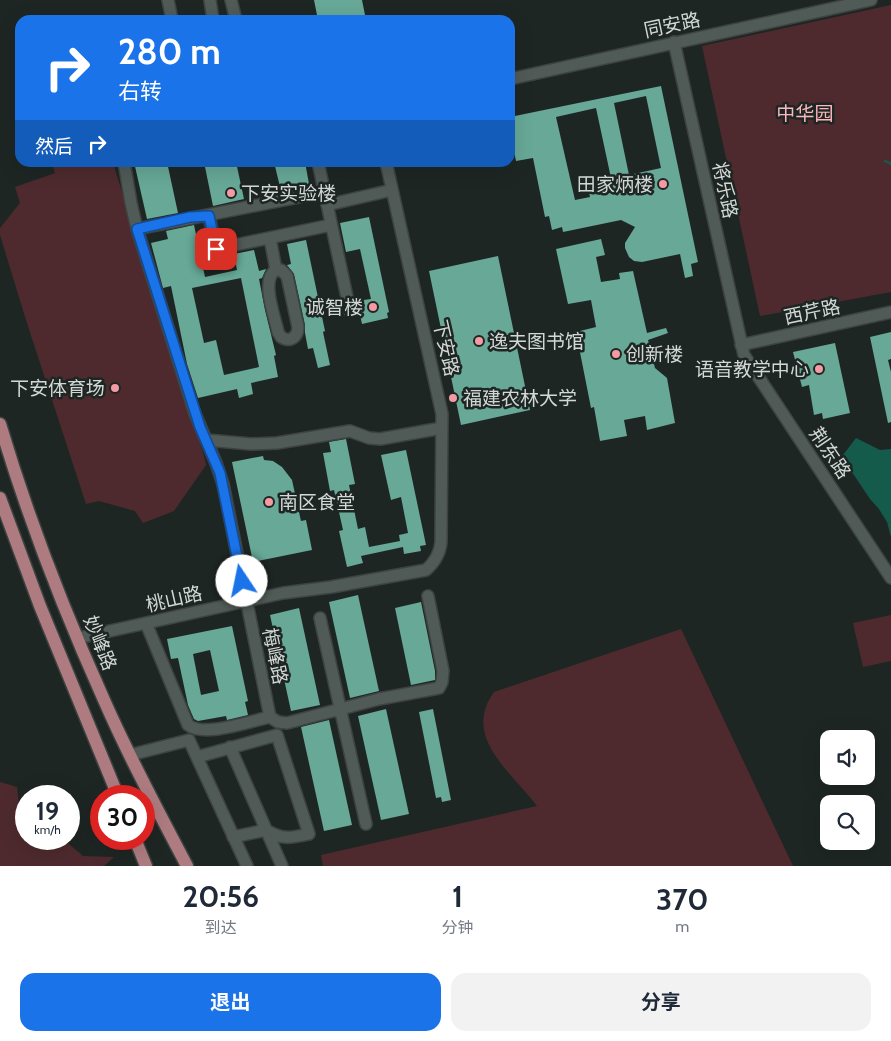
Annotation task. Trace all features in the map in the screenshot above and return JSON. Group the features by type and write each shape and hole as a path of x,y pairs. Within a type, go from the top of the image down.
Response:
{"main road":[{"name":"妙峰路","path":"0,424 50,569 103,699 187,866"},
{"path":"0,498 40,606 113,785"},
{"path":"139,850 146,866"}],"street":[{"path":"168,0 171,15"},
{"path":"210,0 212,15"},
{"path":"231,0 235,15"},
{"name":"同安路","path":"515,78 835,4 871,0"},
{"name":"将乐路","path":"674,42 741,345"},
{"name":"梅峰路","path":"125,167 137,229 195,414 223,484 270,717"},
{"path":"319,167 350,311"},
{"name":"下安路","path":"387,167 442,414 441,548 436,558 426,570"},
{"path":"327,205 392,190"},
{"path":"137,229 324,192"},
{"path":"209,216 216,249 331,225"},
{"path":"270,238 276,270"},
{"path":"276,270 280,270 287,276 298,327 297,335 294,338 281,337 278,332 268,287 272,272 276,270"},
{"name":"西芹路","path":"741,345 891,312"},
{"name":"荆东路","path":"741,345 744,355 891,578"},
{"path":"206,440 251,444 276,443 350,431 369,438 380,439 442,428"},
{"name":"桃山路","path":"78,638 246,600 426,570"},
{"path":"146,623 188,725 207,731 270,717 278,722 287,722 393,696 435,689 440,686 443,671 428,596"},
{"path":"320,618 366,824"},
{"path":"196,756 277,734 309,834 296,837 281,837 266,830 234,837"},
{"path":"130,755 189,740 247,866"},
{"path":"230,747 282,866"}],"green space":[{"name":"中华园","path":"891,5 891,292 760,316 702,46"},
{"name":"下安体育场","path":"53,167 114,167 204,456 206,465 174,511 143,523 135,511 99,501 86,504 0,235 0,228 20,203 15,187 55,173"},
{"path":"891,615 891,661 863,667 853,623"},
{"path":"681,629 793,866 323,866 321,855 537,806 504,768 487,740 483,725 485,709 494,692"},
{"path":"0,782 15,786 15,850 76,850 83,856 114,857 104,866 0,866"}],"shaded area":[{"path":"856,438 880,450 891,449 891,537 887,522 879,509 840,459"}],"building":[{"path":"314,0 362,0 365,15 317,15"},
{"name":"田家炳楼","path":"661,86 698,262 691,264 693,276 685,278 680,254 642,262 634,261 629,257 625,243 635,227 621,220 563,232 562,227 552,230 549,216 545,217 533,158 516,161 515,116","holes":["646,96 661,168 629,175 614,103","596,108 614,192 599,195 596,180 587,182 590,197 575,200 556,117"]},
{"path":"135,167 168,167 178,213 147,219"},
{"path":"205,167 237,167 244,199 213,206"},
{"path":"275,167 306,167 309,184 281,191"},
{"path":"369,217 389,312 387,313 388,318 362,324 357,301 371,299 360,249 346,252 340,223"},
{"name":"诚智楼","path":"194,225 205,277 237,270 234,254 254,250 259,271 266,269 262,278 259,279 276,355 274,356 278,377 251,383 253,394 239,398 237,389 198,398 187,364 171,286 163,288 151,243 168,239 166,231","holes":["241,278 259,367 224,375 216,340 204,343 192,288"]},
{"name":"创新楼","path":"601,239 605,255 596,257 601,282 620,279 619,273 633,271 647,333 666,328 668,333 648,340 655,368 667,378 675,423 647,430 645,416 624,420 627,436 600,441 594,407 591,408 576,332 596,327 591,300 568,304 556,249"},
{"path":"306,240 325,331 323,332 330,365 318,368 313,348 308,349 294,274 287,265 291,264 287,244"},
{"name":"逸夫图书馆","path":"498,256 530,410 461,425 429,271"},
{"path":"891,332 891,359 888,360 891,372 891,422 888,423 870,337"},
{"name":"语音教学中心","path":"835,343 850,413 823,419 822,413 814,415 809,385 802,387 793,352"},
{"path":"346,439 355,484 349,485 358,529 365,527 369,547 400,541 399,535 408,533 401,497 391,500 381,455 406,450 426,545 420,546 421,551 404,554 403,547 361,556 363,563 347,567 339,531 343,530 334,490 330,491 323,453 331,452 329,442"},
{"name":"南区食堂","path":"263,456 264,460 273,461 282,467 292,480 301,521 306,520 312,550 253,562 232,462"},
{"path":"358,595 379,691 350,698 329,602"},
{"path":"421,602 435,671 435,680 411,685 395,608"},
{"path":"299,608 320,705 291,711 270,615"},
{"path":"232,626 248,701 245,702 248,715 227,720 226,716 198,721 194,719 188,705 178,658 171,659 167,639","holes":["210,650 219,691 201,695 193,654"]},
{"path":"386,709 409,814 381,820 358,716"},
{"path":"433,709 451,800 442,802 441,797 436,798 419,712"},
{"path":"329,720 352,825 324,831 301,727"}],"waterway":[{"path":"885,161 891,164"}],"place":[{"name":"田家炳楼","path":"663,184"},
{"name":"下安实验楼","path":"231,193"},
{"name":"诚智楼","path":"373,307"},
{"name":"逸夫图书馆","path":"479,341"},
{"name":"创新楼","path":"616,354"},
{"name":"语音教学中心","path":"819,369"},
{"name":"下安体育场","path":"115,388"},
{"name":"福建农林大学","path":"453,398"},
{"name":"南区食堂","path":"269,502"}],"route":[{"path":"216,249 209,216 190,217 137,229 200,427 220,473 242,581"}]}
